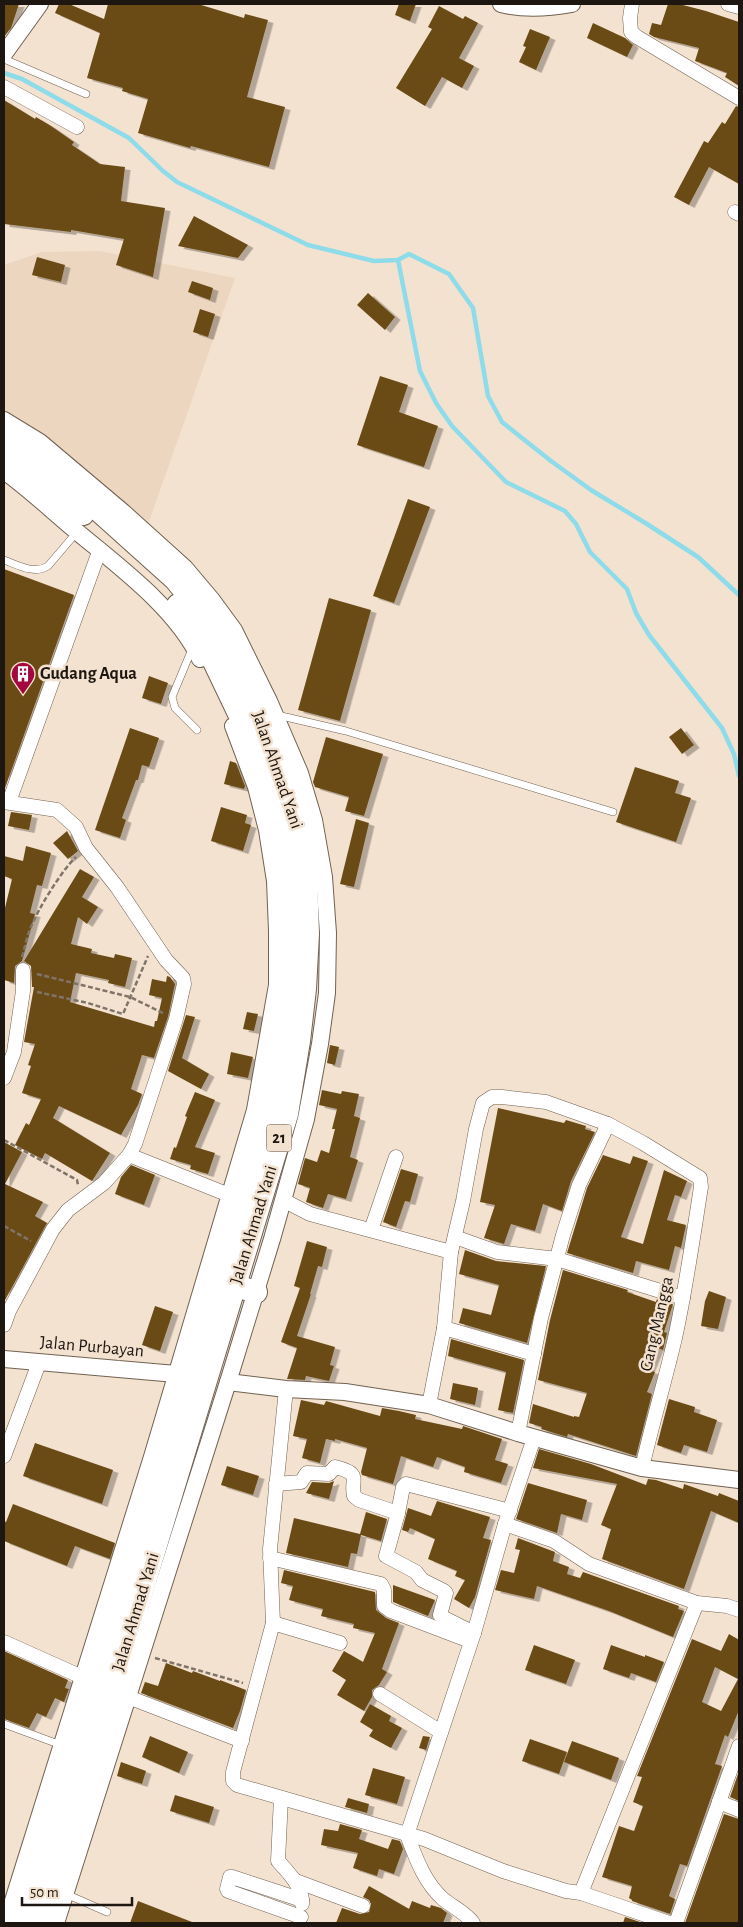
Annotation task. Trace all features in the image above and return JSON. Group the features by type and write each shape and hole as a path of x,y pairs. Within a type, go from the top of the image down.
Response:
{"highway":[{"name":"Jalan Ahmad Yani","path":"4,432 39,457 175,579 223,638 257,709 283,776 298,826 306,878 308,934 305,989 299,1041 286,1114 246,1289 162,1558 21,1923"},
{"name":"Jalan Ahmad Yani","path":"4,454 108,533 164,586 190,620 208,650 242,718 269,786 291,889 292,941 288,998 268,1113 218,1256 157,1458 66,1806 41,1923"}],"street":[{"path":"4,54 40,4"},
{"path":"501,4 532,7 572,4"},
{"path":"632,4 631,32 739,98"},
{"path":"728,4 739,8"},
{"path":"4,87 77,127"},
{"path":"4,420 40,442 123,512 185,568 234,630 300,772 314,820 324,877 328,933 327,993 306,1119 283,1200 246,1289 228,1382 162,1558 141,1654 56,1923"},
{"path":"4,471 100,550 154,598 193,646 230,720 256,787 267,830 275,881 277,931 276,984 255,1110 229,1195 218,1256 176,1374 157,1458 82,1677 6,1923"},
{"path":"4,1325 9,1311 52,1229 68,1210 104,1183 129,1155 144,1119 176,1019 184,984 184,978 166,960 117,887 86,848 76,827 57,810 7,802 100,550"},
{"path":"4,1078 14,1052 23,990 23,970"},
{"path":"429,1405 444,1328 451,1252 483,1103 492,1097 502,1096 546,1102 608,1124 579,1185 563,1235 541,1318 518,1433"},
{"name":"Gang Mangga","path":"608,1124 698,1176 701,1186 683,1298 642,1468"},
{"path":"129,1155 229,1195"},
{"path":"371,1230 396,1157"},
{"path":"283,1200 310,1214 451,1252"},
{"path":"455,1237 497,1252 557,1259 683,1298"},
{"path":"444,1328 534,1354"},
{"name":"Jalan Purbayan","path":"4,1358 39,1363 176,1374"},
{"path":"4,1456 39,1363"},
{"path":"228,1382 286,1389 345,1392 429,1405 534,1438 642,1468 739,1480"},
{"path":"286,1389 270,1558 273,1623 233,1772 233,1781 244,1788 424,1839 503,1871 566,1891 581,1893 670,1923"},
{"path":"473,1923 443,1899 430,1885 419,1865 408,1835 472,1637 507,1518 534,1438"},
{"path":"276,1484 301,1482 307,1473 329,1474 333,1468 338,1467 354,1476 354,1496 359,1500 398,1513"},
{"path":"472,1637 440,1615 446,1593 444,1591 422,1580 416,1572 386,1556 403,1487 406,1484 507,1518 554,1541 589,1564 697,1603 727,1606 739,1610"},
{"path":"270,1558 381,1584 384,1590 384,1606 391,1611 472,1637"},
{"path":"581,1893 697,1603"},
{"path":"273,1623 340,1643"},
{"path":"4,1642 82,1677"},
{"path":"380,1694 441,1732"},
{"path":"128,1697 242,1741"},
{"path":"676,1923 739,1746"},
{"path":"282,1798 278,1861 296,1881 302,1900 301,1920 227,1889 230,1877 232,1876 302,1900"},
{"path":"719,1802 739,1810"},
{"path":"296,1881 362,1906"}],"lane":[{"path":"4,59 86,94"},
{"path":"4,560 30,569 42,570 48,566 77,531"},
{"path":"193,646 172,697 175,708 197,730"},
{"path":"275,715 346,731 613,812"},
{"path":"4,1724 61,1745"},
{"path":"65,1894 107,1912"}],"path":[{"path":"86,848 70,862 31,926 22,959 23,970 130,997 176,1019"},
{"path":"23,990 88,1003 123,1014 154,942"},
{"path":"4,1140 78,1180 78,1186 68,1210"},
{"path":"4,1226 42,1247"},
{"path":"141,1654 256,1687"}],"shaded area":[{"path":"100,251 235,278 147,527 4,411 4,265 42,252"}],"building":[{"path":"4,4 19,4 11,28 4,37"},
{"path":"59,4 69,4 104,19 108,4 198,4 244,18 245,14 268,20 247,97 285,107 269,167 138,133 148,99 122,91 123,88 87,78 100,33 55,13"},
{"path":"399,4 416,4 410,21 395,15"},
{"path":"668,4 679,4 739,22 739,86 725,77 727,73 695,61 699,48 654,37 649,34 652,23 661,25"},
{"path":"439,6 463,19 465,16 478,23 459,58 474,66 462,88 442,77 425,106 396,88 432,29 428,27"},
{"path":"593,23 625,38 633,45 627,57 587,38"},
{"path":"530,29 550,37 536,70 519,62 526,47 523,46"},
{"path":"4,100 35,119 36,117 51,126 74,142 72,145 100,164 125,167 121,201 165,208 153,277 116,265 124,239 71,230 71,232 4,224"},
{"path":"736,106 739,107 739,184 709,167 689,205 674,197 704,141 708,143 722,122 725,124"},
{"path":"194,216 248,245 238,258 178,246"},
{"path":"37,257 65,265 61,282 32,275"},
{"path":"192,281 213,288 210,300 188,292"},
{"path":"368,293 395,317 385,330 357,305"},
{"path":"200,309 215,314 208,337 193,332"},
{"path":"380,376 408,385 399,412 438,426 424,467 357,445"},
{"path":"408,499 430,507 394,603 373,596"},
{"name":"Gudang Aqua","path":"4,569 74,595 4,791"},
{"path":"329,598 371,610 340,721 298,710"},
{"path":"149,676 168,683 161,704 142,698"},
{"path":"130,728 159,738 149,767 142,765 138,780 136,780 122,818 126,820 120,838 95,830"},
{"path":"681,728 694,745 682,754 669,737"},
{"path":"326,737 383,754 364,816 345,811 349,797 315,787 313,782"},
{"path":"230,761 236,763 245,786 244,789 224,784"},
{"path":"635,767 679,781 675,793 691,798 676,842 616,822"},
{"path":"221,807 247,815 245,823 251,825 243,851 211,841"},
{"path":"11,812 32,815 29,830 8,826"},
{"path":"356,819 369,823 354,887 340,884"},
{"path":"67,831 78,851 68,859 53,843"},
{"path":"26,846 51,853 42,886 37,885 30,913 35,914 22,961 15,966 14,983 4,980 4,912 12,879 4,876 4,856 23,861"},
{"path":"80,869 94,877 82,897 98,907 87,924 78,917 71,944 92,949 91,953 114,958 115,954 132,958 125,987 108,983 109,980 76,973 70,1002 154,1027 162,998 149,995 152,979 166,982 167,976 175,984 168,1017 154,1058 142,1055 131,1089 142,1094 121,1135 59,1106 53,1118 110,1153 92,1181 45,1153 42,1159 15,1145 26,1123 29,1125 41,1099 22,1093 31,1066 28,1065 35,1044 24,1042 34,987 32,987 31,966 24,961"},
{"path":"247,1012 258,1014 254,1031 243,1029"},
{"path":"186,1015 195,1017 182,1058 209,1074 201,1089 168,1071"},
{"path":"330,1045 339,1047 335,1065 327,1063"},
{"path":"231,1052 253,1057 248,1078 227,1074"},
{"path":"322,1090 341,1094 342,1091 359,1094 354,1116 360,1118 350,1157 358,1160 346,1199 328,1194 323,1208 306,1202 310,1188 298,1184 305,1158 317,1162 321,1150 329,1153 335,1129 332,1129 337,1109 319,1105"},
{"path":"195,1092 215,1100 195,1147 215,1153 208,1174 190,1169 191,1165 170,1159 174,1147 176,1148 187,1117 185,1116"},
{"path":"498,1108 564,1123 566,1120 586,1126 585,1129 595,1132 571,1181 562,1211 543,1204 535,1231 511,1224 504,1244 484,1238 495,1205 480,1202"},
{"path":"4,1142 22,1152 5,1184 43,1202 35,1216 47,1223 4,1302"},
{"path":"603,1155 630,1164 633,1156 648,1161 621,1237 643,1244 664,1170 687,1181 681,1197 675,1195 667,1220 686,1225 681,1248 675,1246 669,1270 636,1261 633,1273 567,1253 587,1188"},
{"path":"131,1165 155,1175 144,1205 115,1194 121,1177"},
{"path":"401,1169 418,1174 410,1202 405,1201 396,1227 383,1222"},
{"path":"307,1241 327,1247 322,1267 318,1266 297,1336 335,1347 330,1365 334,1366 329,1381 306,1376 305,1380 287,1379 297,1348 281,1342 300,1288 294,1286"},
{"path":"465,1250 496,1261 546,1266 527,1343 459,1323 463,1308 491,1315 499,1285 459,1274"},
{"path":"563,1270 628,1290 627,1292 656,1302 657,1299 673,1304 664,1332 667,1333 663,1350 658,1348 649,1370 655,1372 647,1392 652,1394 636,1456 568,1434 567,1437 541,1429 542,1427 529,1423 533,1404 579,1417 587,1393 538,1380 550,1320"},
{"path":"709,1291 726,1297 718,1329 701,1326 705,1301"},
{"path":"155,1306 173,1312 160,1351 142,1345"},
{"path":"451,1339 524,1360 513,1413 498,1410 506,1372 448,1356"},
{"path":"453,1383 478,1388 475,1405 450,1399"},
{"path":"669,1399 695,1407 694,1412 717,1420 707,1452 684,1445 681,1453 657,1445"},
{"path":"301,1400 324,1405 326,1401 380,1416 382,1408 416,1415 415,1419 462,1429 463,1426 502,1439 495,1460 508,1464 501,1483 464,1472 465,1467 437,1457 433,1467 401,1456 393,1484 362,1475 361,1472 367,1448 335,1439 335,1441 326,1439 320,1463 302,1458 307,1439 293,1436"},
{"path":"35,1443 113,1470 102,1504 23,1476"},
{"path":"539,1449 591,1464 646,1485 648,1479 683,1489 684,1484 718,1496 719,1493 739,1501 739,1523 711,1511 684,1589 602,1559 611,1529 601,1525 617,1484 533,1468"},
{"path":"227,1466 259,1476 253,1495 221,1485"},
{"path":"334,1481 329,1499 306,1493 312,1482 329,1483"},
{"path":"528,1483 587,1500 582,1520 561,1514 557,1533 516,1519"},
{"path":"437,1501 490,1517 483,1538 491,1540 475,1597 469,1608 454,1599 465,1580 455,1576 457,1571 428,1559 435,1539 410,1528 408,1532 402,1530 408,1508 431,1516"},
{"path":"13,1504 115,1543 110,1559 75,1546 67,1566 4,1541 4,1521 6,1522"},
{"path":"366,1512 387,1519 381,1541 361,1535 357,1554 351,1553 348,1567 286,1553 294,1518 360,1534"},
{"path":"518,1538 555,1552 553,1561 569,1567 567,1574 580,1578 583,1572 679,1606 678,1609 684,1611 673,1637 609,1611 537,1586 534,1599 495,1590 501,1570 514,1573 520,1550 515,1549"},
{"path":"284,1570 375,1592 376,1610 386,1618 399,1623 382,1669 387,1672 379,1685 372,1690 372,1697 364,1711 337,1695 346,1680 332,1671 344,1651 363,1662 375,1633 353,1628 354,1624 321,1616 323,1609 289,1600 293,1586 281,1583"},
{"path":"393,1585 435,1600 428,1616 393,1602"},
{"path":"729,1634 739,1640 739,1710 728,1737 725,1735 715,1764 722,1766 687,1866 680,1864 669,1896 675,1899 670,1914 632,1901 629,1898 632,1886 602,1877 619,1826 634,1831 643,1806 633,1802 642,1777 637,1776 692,1639 721,1651","holes":["715,1667 738,1679 721,1711 702,1702"]},
{"path":"534,1645 575,1660 566,1684 525,1670"},
{"path":"611,1645 664,1662 656,1682 631,1673 629,1678 603,1669"},
{"path":"4,1651 68,1680 65,1688 69,1689 64,1702 55,1698 46,1717 37,1713 29,1728 4,1719"},
{"path":"166,1663 246,1690 233,1728 141,1693 145,1682 158,1686"},
{"path":"370,1704 391,1716 389,1721 402,1728 391,1748 369,1736 373,1730 360,1722"},
{"path":"150,1736 188,1752 179,1773 142,1757"},
{"path":"423,1736 430,1737 426,1750 419,1748"},
{"path":"530,1739 567,1752 559,1774 522,1761"},
{"path":"572,1741 619,1758 611,1780 564,1762"},
{"path":"121,1762 146,1771 142,1784 117,1776"},
{"path":"373,1768 405,1777 397,1804 365,1795"},
{"path":"739,1774 739,1801 730,1797"},
{"path":"175,1795 214,1807 209,1823 170,1811"},
{"path":"348,1798 369,1804 367,1813 345,1807"},
{"path":"724,1814 739,1819 739,1923 685,1923"},
{"path":"340,1824 362,1830 359,1839 388,1849 392,1839 400,1841 403,1849 394,1874 379,1869 377,1876 353,1868 358,1853 321,1845 324,1829 338,1831"},
{"path":"369,1886 409,1909 412,1901 430,1908 431,1905 441,1908 447,1913 443,1923 336,1923 342,1908 360,1914 369,1912 371,1904 369,1900 363,1897"},
{"path":"138,1901 192,1922 192,1923 130,1923"},
{"path":"625,1917 640,1922 623,1923"}],"waterway":[{"path":"4,73 22,79 129,138 177,182 308,245 374,261 398,260 409,254 449,274 473,308 488,396 502,422 591,490 698,557 739,595"},
{"path":"398,260 420,371 436,403 452,426 506,482 565,511 576,524 590,552 627,589 636,613 649,635 722,728 734,754 739,776"}],"place":[{"name":"Gudang Aqua","path":"23,695"}]}
